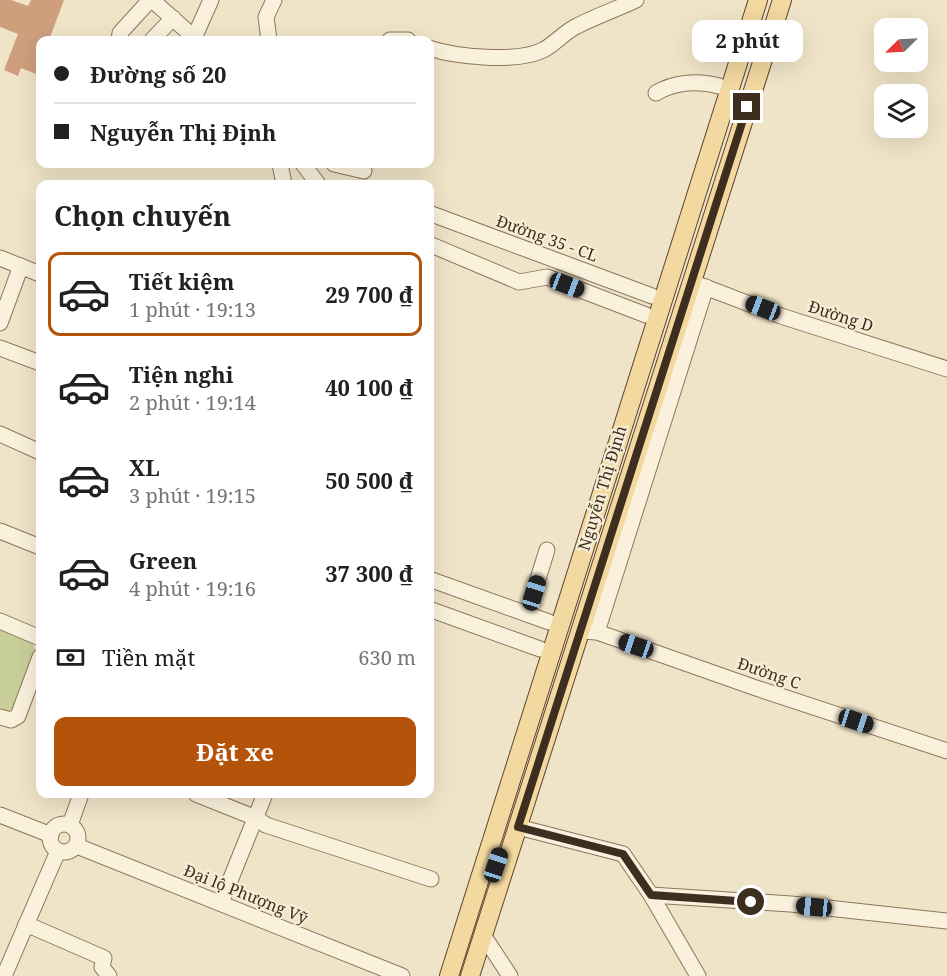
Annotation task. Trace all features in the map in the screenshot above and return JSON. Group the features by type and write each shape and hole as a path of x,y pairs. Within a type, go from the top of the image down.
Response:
{"main road":[{"name":"Nguyễn Thị Định","path":"668,301 719,86 746,0"},
{"name":"Nguyễn Thị Định","path":"572,628 661,320 758,0"},
{"name":"Nguyễn Thị Định","path":"449,976 557,655 572,628 661,320 771,0"},
{"name":"Nguyễn Thị Định","path":"668,301 698,284 782,0"},
{"name":"Nguyễn Thị Định","path":"437,976 557,655 572,628 657,413 661,320"},
{"name":"Nguyễn Thị Định","path":"471,976 480,932 554,701 557,655"},
{"name":"Nguyễn Thị Định","path":"460,976 480,932"}],"street":[{"path":"120,36 151,0 193,36"},
{"path":"197,36 211,0"},
{"path":"268,36 266,17 274,0"},
{"path":"434,49 477,57 505,57 542,51 575,26 609,6 636,0"},
{"path":"156,36 172,18"},
{"path":"656,93 671,86 696,82 719,86"},
{"path":"351,168 364,171"},
{"name":"Đường 35 - CL","path":"434,215 668,301"},
{"path":"434,246 519,282 547,277 661,320"},
{"path":"0,258 36,272"},
{"path":"0,322 21,266"},
{"path":"657,413 698,284"},
{"name":"Đường D","path":"698,284 781,316 947,369"},
{"path":"0,348 36,362"},
{"path":"0,434 36,450"},
{"path":"0,531 36,545"},
{"path":"527,614 547,550"},
{"name":"Đường C","path":"434,581 527,614 947,751"},
{"path":"434,611 557,655"},
{"path":"0,621 36,636"},
{"path":"0,717 11,720 18,716 36,668"},
{"path":"70,825 80,798"},
{"path":"206,798 256,818 266,825 431,879"},
{"path":"220,903 264,798"},
{"path":"0,815 51,835"},
{"path":"70,825 78,835 77,846 69,852 58,851 51,844 51,835 56,826 70,825"},
{"path":"514,825 623,854 651,895 692,974"},
{"name":"Đại lộ Phượng Vỹ","path":"77,846 398,975"},
{"path":"4,976 58,851"},
{"path":"651,895 791,904 947,921"},
{"path":"26,924 104,958 102,967 109,976"},
{"path":"480,932 510,976"}],"green space":[{"path":"0,628 31,641 36,650 13,708 5,713 0,711"}],"building":[{"path":"0,0 11,0 28,6 31,0 64,0 50,36 36,36 36,74 21,68 18,76 4,70 18,34 0,27"}],"route":[{"path":"747,107 518,827 623,854 651,895 751,902"}]}
